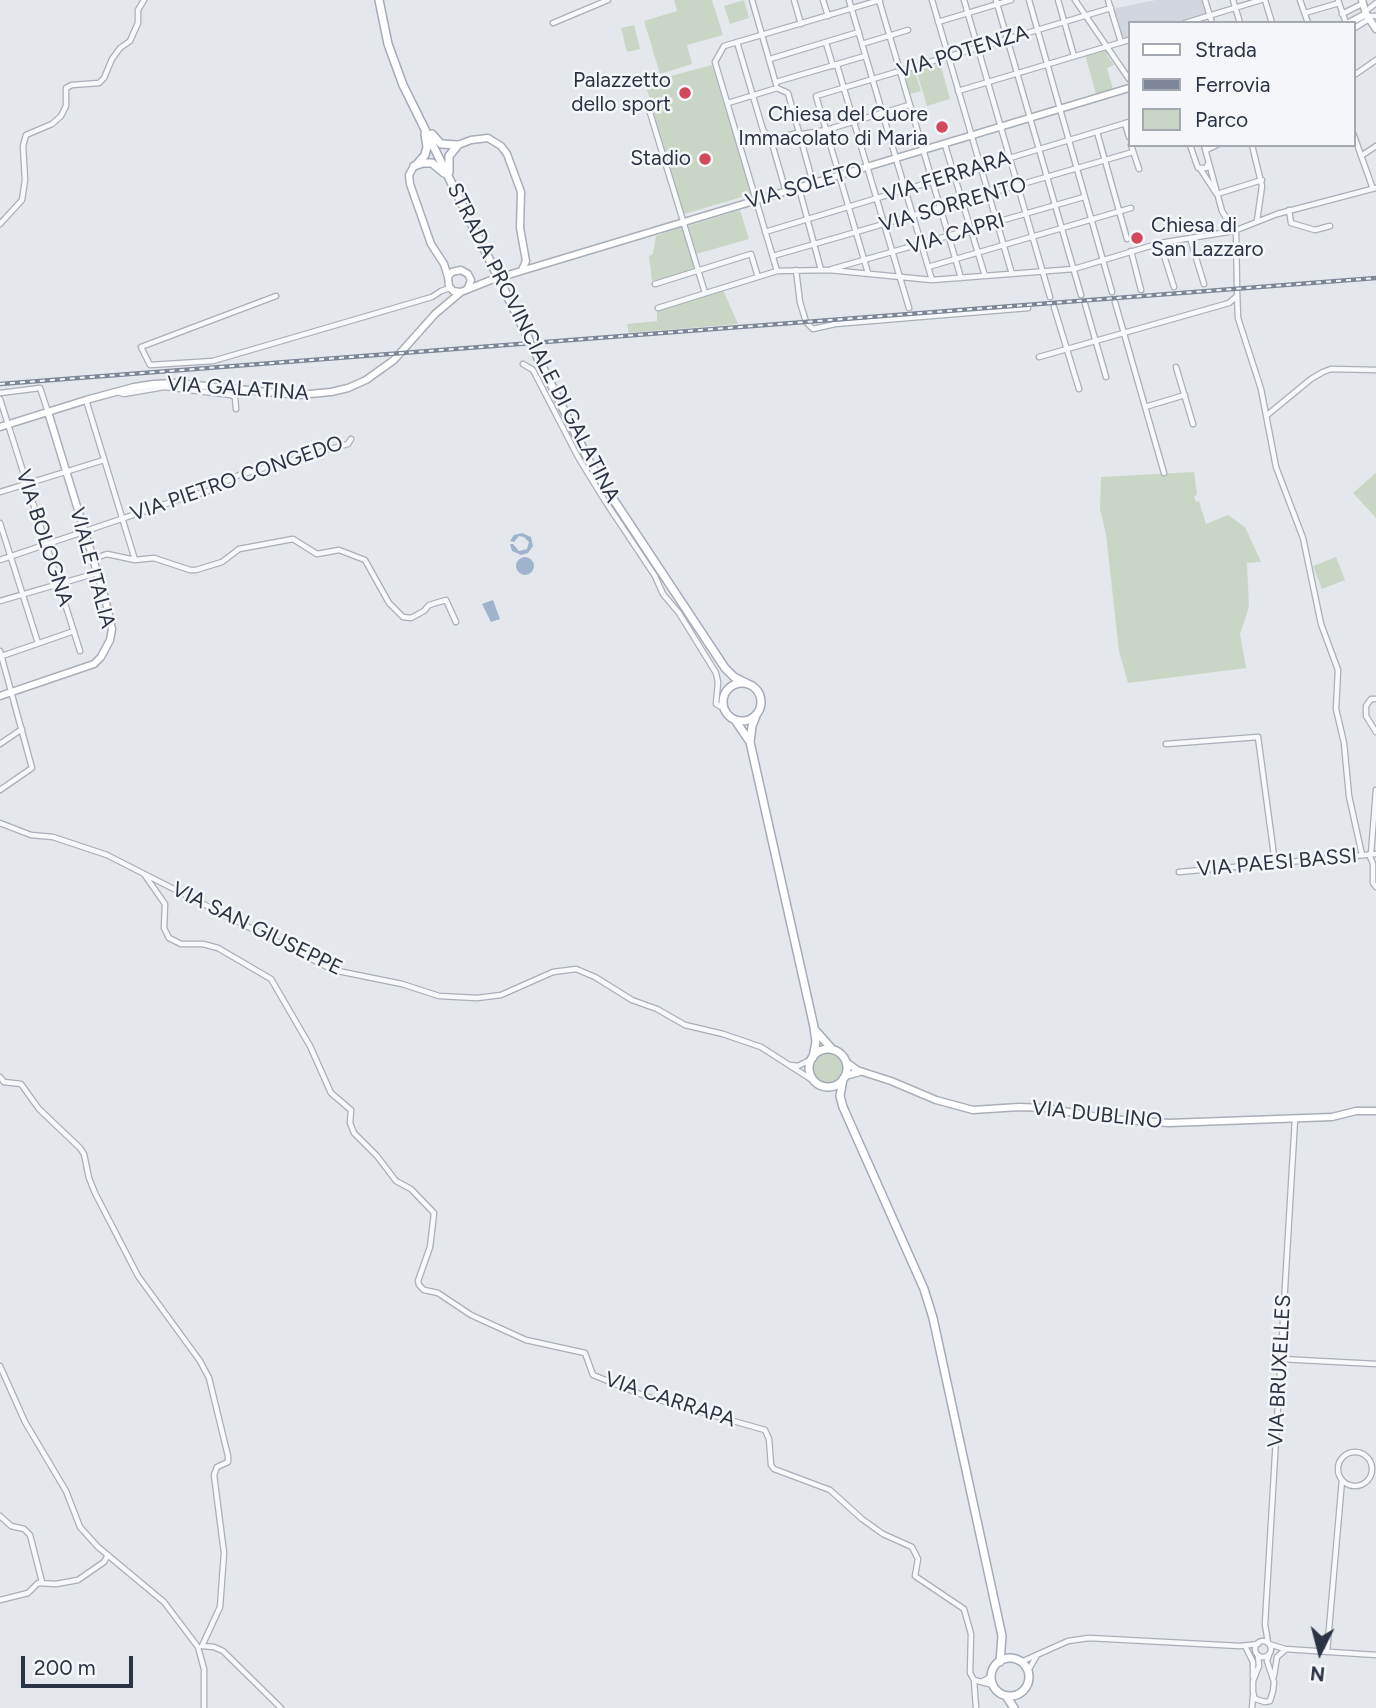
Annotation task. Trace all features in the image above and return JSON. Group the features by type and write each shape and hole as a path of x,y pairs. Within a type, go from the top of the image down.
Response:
{"main road":[{"name":"STRADA PROVINCIALE DI GALATINA","path":"379,0 388,44 404,85 608,499 724,668 748,684"},
{"path":"422,123 441,144 458,145"},
{"path":"414,166 425,155 427,147 422,123"},
{"path":"454,188 448,162 452,151 458,145"},
{"path":"414,166 432,163 454,188"},
{"path":"724,668 727,684 723,708 750,742 814,1027 816,1042 811,1074 817,1083 825,1086 835,1085 844,1078"},
{"path":"725,692 735,684 748,684 758,691 761,698 760,711 756,716 750,742"},
{"path":"734,720 743,722 756,716"},
{"path":"814,1027 824,1042 846,1062 840,1091 843,1107 924,1289 933,1318 1002,1636 1009,1652 1028,1671 1027,1686 1020,1693 1016,1708"},
{"path":"812,1058 821,1050 832,1049"},
{"path":"825,1086 843,1107"},
{"path":"1002,1636 1000,1662 993,1670 993,1685 1016,1708"},
{"path":"1000,1662 1018,1661"},
{"path":"1006,1696 1020,1693"}],"street":[{"path":"0,224 22,200 25,180 23,146 26,135 51,124 61,116 66,106 66,88 99,83 104,78 120,48 131,41 138,23 138,10 144,0"},
{"path":"553,23 608,0"},
{"path":"752,0 777,85 788,93 813,183"},
{"path":"794,0 801,24"},
{"path":"823,0 828,16"},
{"path":"849,0 932,280"},
{"path":"777,271 715,62 724,46 879,0 961,278"},
{"path":"932,0 1012,274"},
{"path":"964,0 1051,297"},
{"path":"938,22 996,2 1011,0"},
{"path":"1029,0 1112,292"},
{"path":"1058,0 1074,56"},
{"path":"1076,0 1128,78"},
{"path":"1108,0 1121,42"},
{"path":"1205,0 1212,21"},
{"path":"1233,0 1239,21"},
{"path":"1192,21 1263,0 1271,21"},
{"path":"1300,0 1307,21"},
{"path":"996,2 1081,295"},
{"path":"1305,13 1338,2 1346,21"},
{"path":"1355,27 1376,3"},
{"name":"VIA POTENZA","path":"826,130 816,96 1111,8"},
{"path":"1342,14 1367,12"},
{"path":"1351,21 1367,12"},
{"path":"1367,12 1376,29"},
{"path":"862,44 908,30"},
{"path":"770,59 859,32"},
{"path":"958,91 1128,40"},
{"path":"737,42 763,130 771,140 786,192"},
{"path":"826,43 844,88 909,309"},
{"path":"728,103 865,55"},
{"path":"1355,75 1376,60"},
{"name":"VIA SOLETO","path":"465,290 522,270 1128,88"},
{"path":"771,140 797,133 826,130 909,105"},
{"path":"648,106 705,293"},
{"name":"VIA FERRARA","path":"765,232 1127,122"},
{"path":"826,130 868,273"},
{"path":"1097,132 1127,239"},
{"path":"458,145 488,138 502,146 507,154 521,192 520,228 532,267"},
{"path":"658,308 777,271 829,270 932,280 1074,269 1160,243 1235,230 1289,210 1375,189 1355,139"},
{"path":"945,145 985,276"},
{"path":"1361,156 1376,146"},
{"path":"1132,147 1139,169"},
{"path":"1190,147 1198,169 1217,194"},
{"path":"1253,147 1262,180 1257,222"},
{"path":"1205,148 1222,211 1235,230 1237,310 1266,416 1274,461 1303,538 1324,636 1338,670 1336,709 1344,743 1349,796 1373,864 1373,883 1376,887"},
{"name":"VIA SORRENTO","path":"773,256 1133,152"},
{"path":"1201,170 1206,168 1208,163"},
{"path":"414,166 409,174 410,184 431,244 444,264 452,290"},
{"path":"1217,194 1262,180"},
{"path":"799,188 821,270"},
{"name":"VIA CAPRI","path":"829,270 1084,197"},
{"path":"928,267 1131,208"},
{"path":"1289,210 1291,223 1315,230 1330,226"},
{"path":"1190,238 1204,284"},
{"path":"1160,243 1174,287"},
{"path":"1131,251 1141,290"},
{"path":"655,284 751,254 758,277"},
{"path":"529,260 544,264"},
{"path":"522,270 529,260"},
{"path":"444,264 465,271 470,276 491,280"},
{"path":"276,296 141,347 150,365 213,361 432,297 441,291 457,270"},
{"path":"796,271 800,302 806,322 813,329 835,324 1028,308"},
{"path":"441,291 465,290 471,282 470,276"},
{"name":"VIA GALATINA","path":"448,303 452,290"},
{"name":"VIA GALATINA","path":"0,427 86,400 153,384 175,383 299,396 331,392 366,380 394,360 448,303 465,290"},
{"path":"1039,357 1229,303 1237,291"},
{"path":"1115,302 1164,473"},
{"path":"1229,303 1237,310"},
{"path":"1085,304 1106,377"},
{"path":"1054,307 1079,390"},
{"path":"523,364 533,370 578,457 608,499 667,600 679,613 716,673 716,704 723,708"},
{"path":"1176,367 1193,424"},
{"path":"1266,416 1322,372 1331,369 1376,370"},
{"path":"116,392 124,394 164,387 231,395 235,397 236,409"},
{"path":"0,393 40,388 48,412"},
{"path":"1145,407 1185,395"},
{"name":"VIA BOLOGNA","path":"0,399 80,651"},
{"path":"86,400 135,560"},
{"name":"VIALE ITALIA","path":"0,696 81,669 102,657 112,629 48,412"},
{"name":"VIA PIETRO CONGEDO","path":"0,560 211,490 239,475 348,444 351,439"},
{"path":"0,492 104,460"},
{"path":"0,523 38,643"},
{"path":"93,559 107,554 135,560 154,558 196,570 222,562 239,549 293,539 317,554 339,550 365,560 389,603 403,617 418,615 429,605 446,600 456,622"},
{"path":"0,601 97,573"},
{"path":"0,790 32,768 1,653 74,631"},
{"path":"1376,699 1371,699 1366,706 1366,716 1376,732"},
{"path":"0,744 22,729"},
{"path":"1166,744 1258,737 1275,863"},
{"path":"1369,854 1376,790"},
{"name":"VIA SAN GIUSEPPE","path":"0,823 31,835 53,837 107,855 333,970 402,984 439,996 477,998 501,995 553,972 576,969 673,1019 750,1043 817,1083"},
{"name":"VIA PAESI BASSI","path":"1179,872 1369,854"},
{"name":"VIA CARRAPA","path":"144,874 166,904 164,928 169,938 181,944 203,944 218,948 271,979 310,1046 331,1093 351,1110 351,1128 354,1133 377,1156 391,1176 411,1189 434,1213 430,1247 419,1285 424,1290 438,1293 471,1315 526,1340 585,1353 593,1375 645,1396 765,1430 774,1469 830,1490 883,1534 912,1548 918,1559 915,1576 964,1609 971,1634 971,1673 976,1708"},
{"path":"789,1065 797,1066 812,1058"},
{"name":"VIA DUBLINO","path":"846,1062 857,1070 936,1100 973,1110 1046,1108 1109,1119 1169,1123 1332,1116 1356,1111 1376,1111"},
{"path":"844,1078 853,1073 865,1072"},
{"path":"0,1077 4,1082 21,1084 39,1109 80,1148 95,1193 138,1276 200,1361 209,1378 228,1462 217,1467 214,1475 224,1553 220,1607 200,1646"},
{"name":"VIA BRUXELLES","path":"1274,1682 1267,1661 1269,1654 1265,1624 1295,1118"},
{"path":"1281,1359 1376,1364"},
{"path":"0,1366 24,1422 66,1490 80,1527 108,1555 164,1602 200,1646 204,1669 204,1708"},
{"path":"1327,1652 1342,1480 1338,1469 1342,1458 1347,1454 1358,1452 1368,1458 1372,1473 1366,1482 1356,1486 1342,1480"},
{"path":"0,1516 11,1526 30,1535 43,1582"},
{"path":"0,1600 28,1593 38,1583 56,1584 78,1580 104,1562 108,1555"},
{"name":"VIA BRUXELLES","path":"1253,1681 1259,1666 1257,1654 1265,1624"},
{"path":"1018,1661 1036,1657 1068,1641 1089,1638 1243,1647 1259,1643 1285,1649 1376,1655"},
{"path":"200,1646 223,1651 281,1708"},
{"path":"1243,1647 1264,1657 1285,1649"},
{"name":"VIA BRUXELLES","path":"1243,1647 1253,1662 1252,1708"},
{"name":"VIA BRUXELLES","path":"1270,1700 1277,1657 1285,1649"},
{"path":"1028,1671 1036,1657"},
{"path":"982,1681 992,1676"},
{"path":"974,1680 993,1685"},
{"path":"1253,1692 1255,1699 1261,1702 1270,1700"},
{"path":"1260,1708 1270,1700"}],"shaded area":[{"path":"1156,0 1203,0 1207,14 1183,21 1128,21 1128,37 1122,39 1114,11 1116,8"}],"green space":[{"path":"674,0 712,0 723,35 687,45 692,64 660,74 644,21 677,11"},
{"path":"744,0 749,18 730,24 724,6"},
{"path":"634,25 640,49 627,52 621,28"},
{"path":"1106,48 1114,65 1107,68 1113,89 1096,94 1085,55"},
{"path":"940,63 950,99 927,106 916,70"},
{"name":"Stadio","path":"712,65 752,194 684,214 645,83"},
{"path":"914,69 921,91 910,94 904,73"},
{"path":"740,210 749,239 696,254 688,226"},
{"path":"682,227 695,270 652,281 649,256 653,254 656,236"},
{"path":"723,290 738,324 629,333 627,324 657,321 657,311"},
{"path":"1194,472 1197,495 1194,496 1196,502 1199,501 1206,524 1228,515 1245,527 1261,562 1247,563 1249,607 1240,634 1246,668 1128,683 1119,651 1106,534 1100,509 1101,477"},
{"path":"1376,473 1376,518 1353,493"},
{"path":"1336,557 1345,580 1322,589 1313,566"},
{"path":"829,1052 840,1057 845,1068 840,1079 829,1084 818,1079 813,1068 818,1057"}],"water":[{"path":"522,533 531,537 533,546 528,553 521,555 512,551 510,544 519,551 527,549 529,542 519,536 514,542 510,541 514,535"},
{"path":"525,557 531,560 534,566 531,572 525,575 519,572 516,566 519,560"},
{"path":"493,600 500,619 491,622 482,604"}],"railway":[{"path":"0,384 1376,278"}],"place":[{"name":"Palazzetto dello sport","path":"685,93"},
{"name":"Chiesa del Cuore Immacolato di Maria","path":"942,127"},
{"name":"Stadio","path":"705,159"},
{"name":"Chiesa di San Lazzaro","path":"1137,238"}]}
